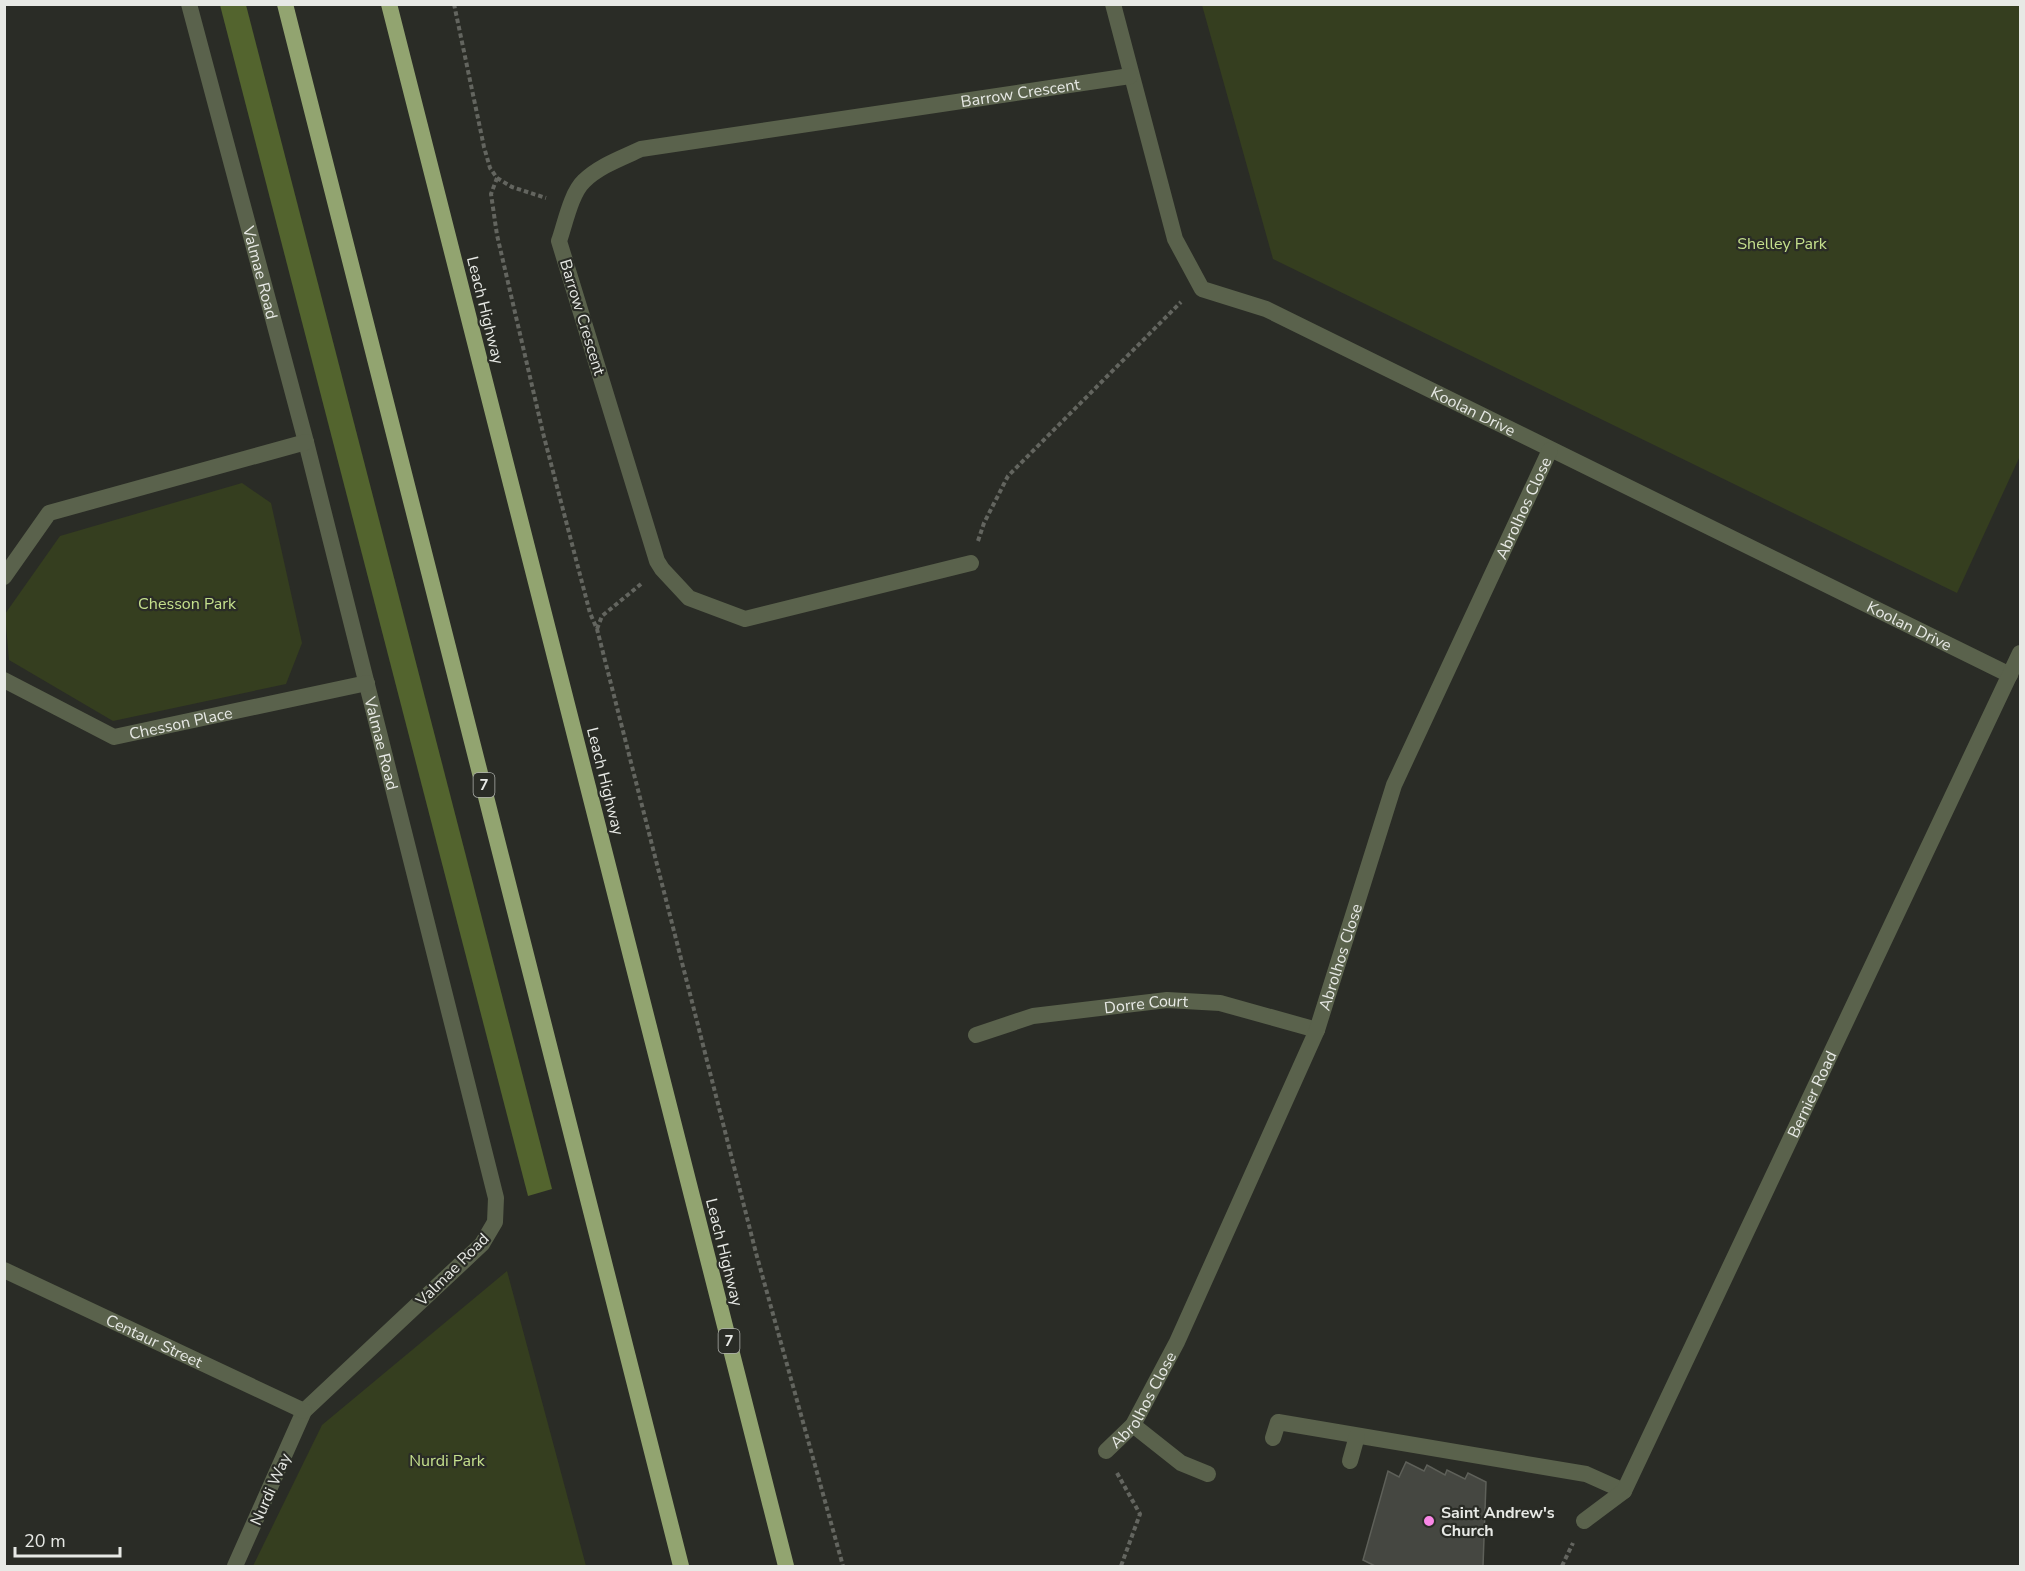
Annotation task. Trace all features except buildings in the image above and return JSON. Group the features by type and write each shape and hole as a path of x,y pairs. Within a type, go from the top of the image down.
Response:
{"highway":[{"name":"7","path":"285,4 681,1566"},
{"name":"Leach Highway","path":"389,4 786,1566"}],"street":[{"name":"Valmae Road","path":"189,4 368,683 496,1198 495,1222 482,1244 304,1411"},
{"path":"1113,4 1130,76 1175,239 1202,289"},
{"name":"Barrow Crescent","path":"970,563 745,619 688,598 657,561 560,241 571,204 583,182 606,165 641,149 1130,76"},
{"name":"Koolan Drive","path":"1202,289 1266,309 2010,675"},
{"path":"4,577 49,513 306,442"},
{"name":"Abrolhos Close","path":"1106,1451 1132,1425 1177,1342 1317,1030 1394,785 1550,450"},
{"name":"Bernier Road","path":"1584,1521 1624,1491 2020,653"},
{"name":"Chesson Place","path":"4,680 114,737 368,683"},
{"name":"Dorre Court","path":"976,1035 1033,1016 1167,1000 1220,1003 1317,1030"},
{"name":"Centaur Street","path":"4,1270 304,1411"},
{"name":"Nurdi Way","path":"235,1566 304,1411"},
{"path":"1273,1438 1278,1422 1586,1474 1624,1491"},
{"path":"1132,1425 1181,1463 1208,1473"},
{"path":"1350,1461 1357,1436"}],"path":[{"path":"454,4 490,168 497,178 512,187 571,204"},
{"path":"497,178 491,194 496,235 543,433 590,613 597,630 756,1253 843,1566"},
{"path":"984,523 1008,476 1184,299 1202,289"},
{"path":"597,630 602,616 662,569"},
{"path":"1106,1451 1140,1514 1121,1566"}],"green space":[{"path":"220,5 246,5 552,1189 528,1196"},
{"name":"Shelley Park","path":"1202,5 2020,5 2020,456 1957,593 1273,259"},
{"name":"Chesson Park","path":"242,483 271,503 302,643 286,684 113,721 9,660 5,614 60,536"},
{"name":"Nurdi Park","path":"507,1271 586,1566 253,1566 322,1425"}],"place":[{"name":"Saint Andrew's Church","path":"1429,1521"}]}
